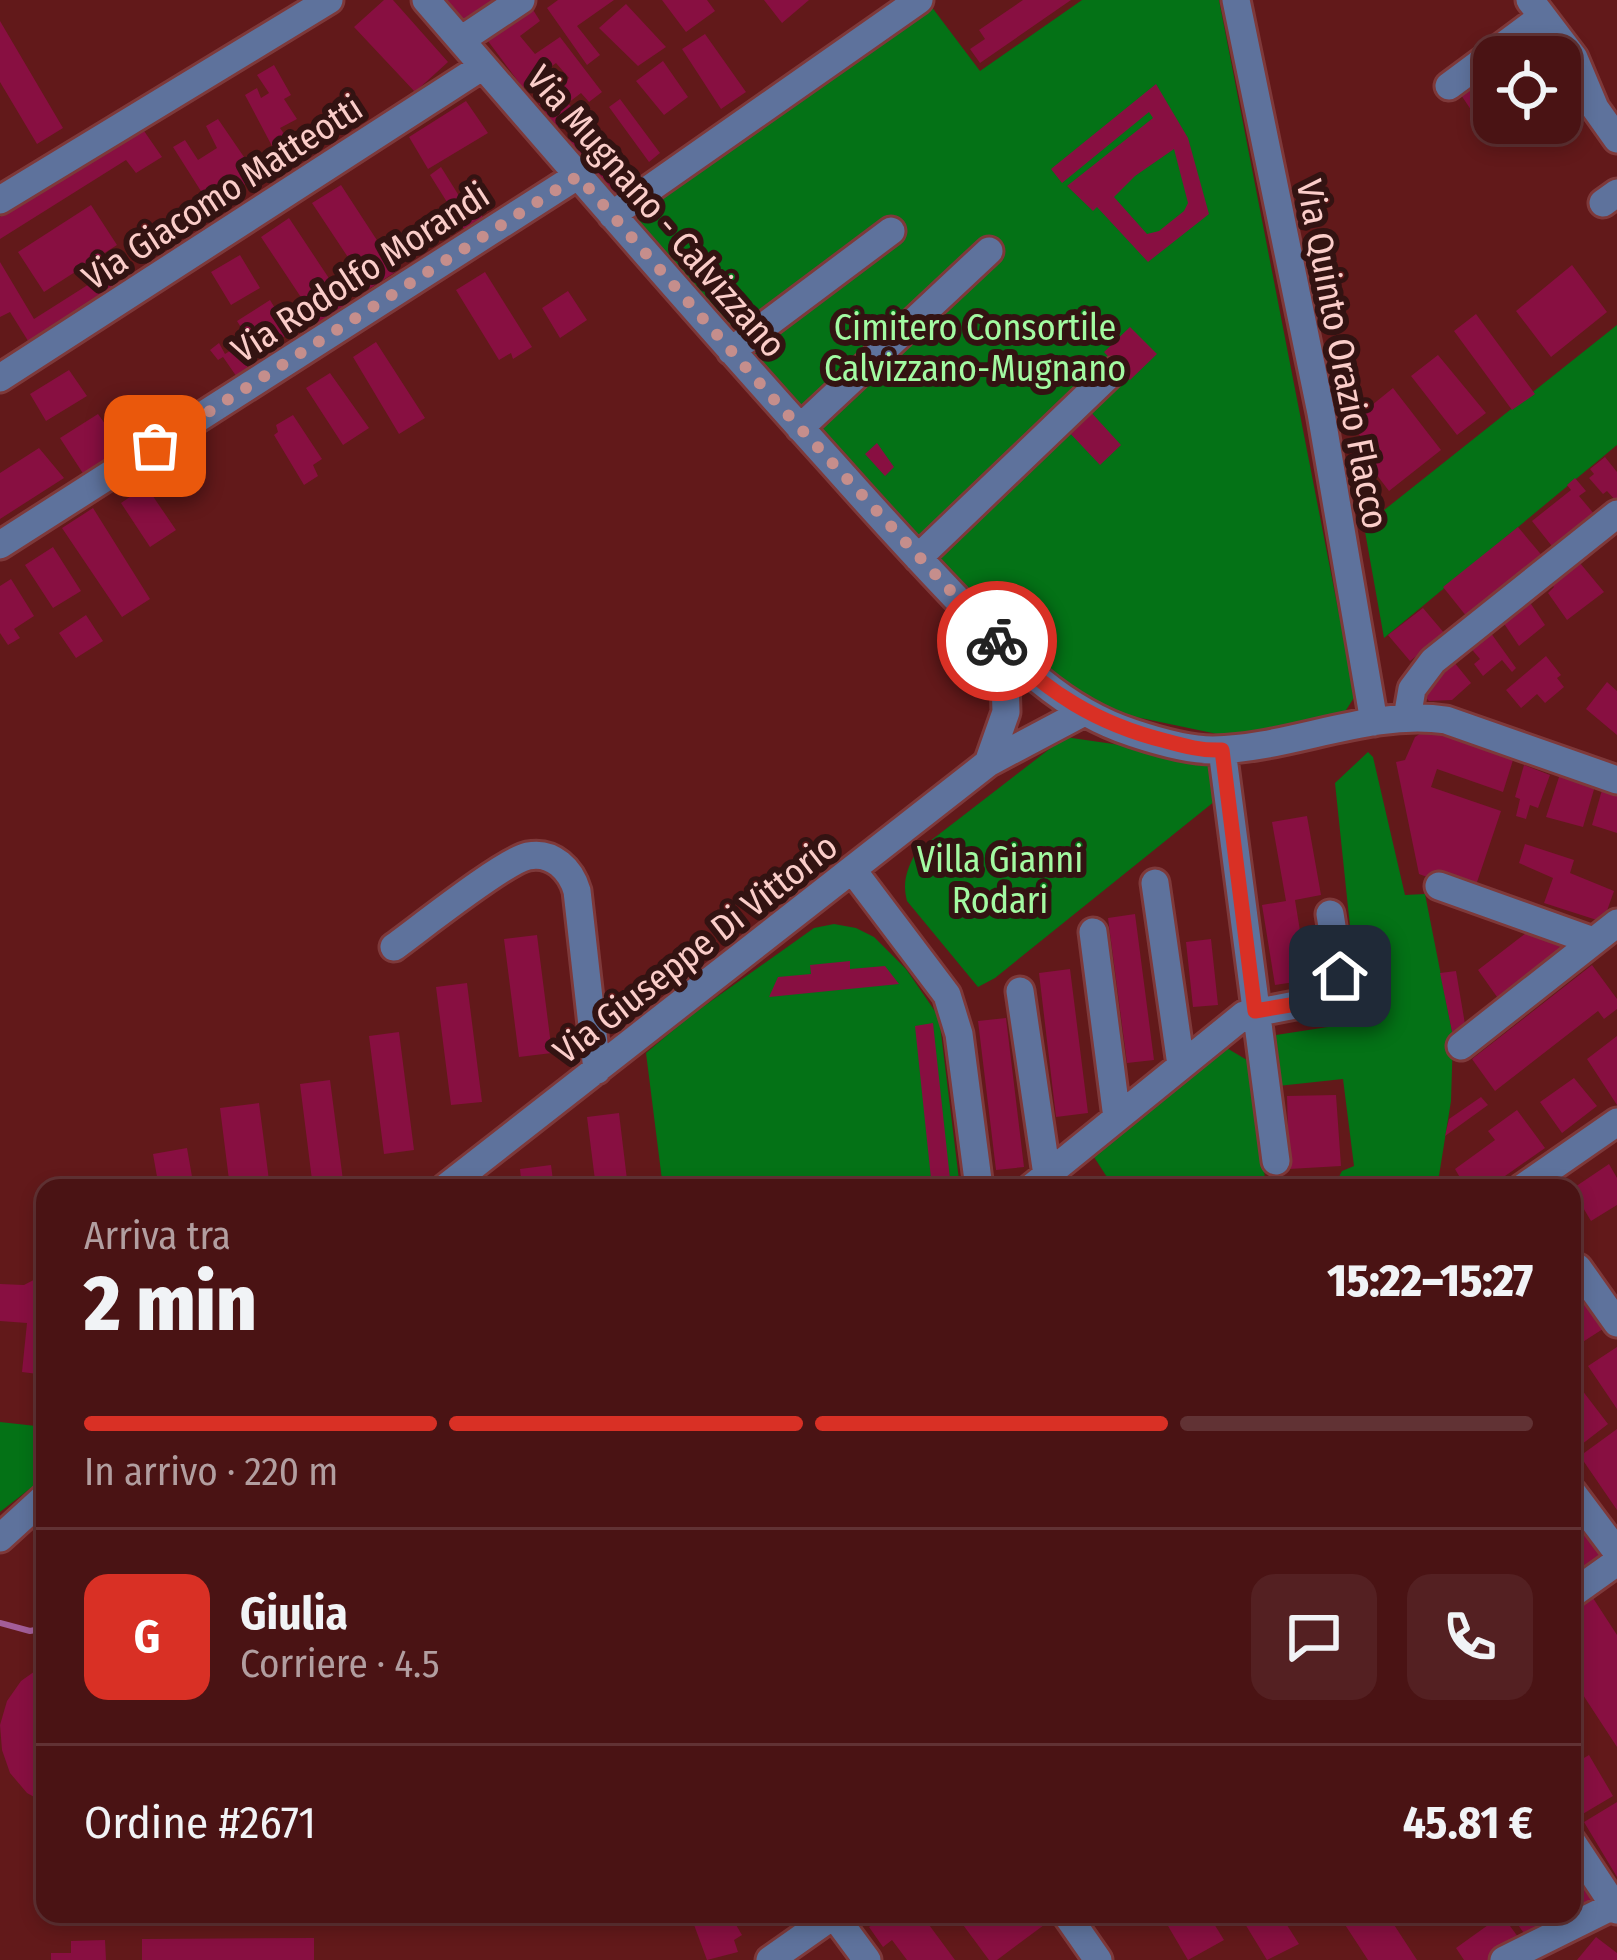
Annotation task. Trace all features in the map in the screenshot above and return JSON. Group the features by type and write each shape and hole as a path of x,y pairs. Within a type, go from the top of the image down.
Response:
{"street":[{"path":"0,200 329,0"},
{"name":"Via Mugnano - Calvizzano","path":"426,0 730,351 917,558 1047,688 1084,712 1132,733 1200,749 1222,750 1426,717 1469,726 1617,780"},
{"path":"460,40 521,0"},
{"path":"612,214 919,0"},
{"name":"Via Quinto Orazio Flacco","path":"1236,0 1321,413 1374,722"},
{"path":"1449,86 1536,9 1574,58 1594,108 1617,139"},
{"name":"Via Giacomo Matteotti","path":"0,378 483,66"},
{"name":"Via Rodolfo Morandi","path":"0,545 578,176"},
{"path":"730,351 891,231"},
{"path":"800,428 989,251"},
{"path":"917,558 1112,372"},
{"path":"1407,718 1412,688 1433,661 1617,514"},
{"path":"988,763 1006,712 1004,648"},
{"path":"1006,712 1047,688"},
{"path":"1031,738 1047,688"},
{"name":"Via Giuseppe Di Vittorio","path":"457,1179 988,763 1084,712"},
{"path":"1222,750 1231,879 1276,1161"},
{"path":"1220,850 1231,879"},
{"path":"394,947 516,861 540,855 553,859 565,867 577,891 597,1070"},
{"path":"854,872 947,995 958,1034 978,1179"},
{"path":"1155,884 1181,1065"},
{"path":"1439,886 1593,941"},
{"path":"1041,1179 1237,1020 1255,1011 1326,999 1337,991 1340,976 1330,914"},
{"path":"1461,1046 1617,923"},
{"path":"1093,932 1117,1118"},
{"path":"1020,991 1039,1179"},
{"path":"1535,1179 1617,1122"},
{"path":"1581,1272 1617,1323"},
{"path":"0,1538 5,1522 36,1503"},
{"path":"1581,1504 1617,1552"},
{"path":"1581,1588 1617,1562"},
{"path":"1504,1960 1616,1907 1581,1855"},
{"path":"770,1960 821,1923"},
{"path":"840,1923 867,1960"},
{"path":"1072,1923 1098,1960"}],"green space":[{"name":"Cimitero Consortile Calvizzano-Mugnano","path":"1082,0 1219,0 1355,696 1341,718 1222,735 1117,713 1079,696 997,629 637,224 639,208 931,6 980,71"},
{"path":"1617,325 1617,445 1384,638 1364,526"},
{"name":"Villa Gianni Rodari","path":"1065,737 1211,765 1220,797 978,987 907,901 908,870 916,852"},
{"path":"1368,752 1373,757 1405,895 1425,894 1453,1036 1451,1101 1438,1179 1338,1179 1354,1166 1343,1079 1278,1086 1276,1035 1360,1022 1335,783"},
{"path":"834,924 874,937 906,969 939,1017 959,1179 662,1179 646,1053 814,928"},
{"path":"1225,1047 1252,1063 1265,1179 1108,1179 1094,1157"},
{"path":"0,1422 36,1426 36,1484 0,1512"}],"building":[{"path":"384,0 393,0 448,62 415,92 354,27"},
{"path":"441,0 509,0 469,27"},
{"path":"558,0 614,0 577,26 600,55 587,65 547,8"},
{"path":"662,0 707,0 715,11 686,32"},
{"path":"764,0 809,0 782,23"},
{"path":"1023,0 1071,0 980,63 970,49 985,39 979,30"},
{"path":"626,4 666,47 638,66 599,28"},
{"path":"530,5 540,21 520,36 535,54 560,37 602,92 589,102 581,93 568,103 576,112 556,128 537,101 569,78 556,63 523,88 485,37"},
{"path":"0,21 63,128 37,144 0,82"},
{"path":"705,34 746,92 721,109 682,49"},
{"path":"663,61 688,97 664,115 636,81"},
{"path":"274,65 291,95 284,99 297,119 280,128 287,138 272,146 245,95 257,88 261,98 269,93 257,75"},
{"path":"1473,82 1473,113 1459,92"},
{"path":"1156,84 1188,138 1209,214 1148,262 1097,207 1093,211 1067,186 1153,118 1149,112 1062,183 1051,169","holes":["1174,149 1188,203 1159,231 1147,234 1114,197"]},
{"path":"620,99 660,153 649,162 609,107"},
{"path":"466,101 488,133 428,169 409,137"},
{"path":"218,119 257,176 211,207 173,147 185,140 198,160 217,148 206,126"},
{"path":"142,128 162,157 136,173 126,160 0,239 0,217"},
{"path":"575,134 621,187 609,197 564,144"},
{"path":"441,167 466,207 473,202 486,222 467,234 430,175"},
{"path":"341,185 397,271 369,289 312,203"},
{"path":"91,205 117,245 44,292 18,252"},
{"path":"289,218 346,304 318,323 261,237"},
{"path":"240,255 260,288 231,305 211,272"},
{"path":"0,262 34,319 105,274 115,291 30,344 10,312 0,317"},
{"path":"1572,265 1607,312 1551,357 1516,311"},
{"path":"485,272 532,347 513,359 511,353 499,360 456,290"},
{"path":"568,291 587,320 560,338 542,308"},
{"path":"270,300 290,333 257,353 237,321"},
{"path":"1476,314 1535,394 1512,410 1454,331"},
{"path":"1130,327 1157,354 1130,380 1104,352"},
{"path":"376,342 425,418 399,434 353,357"},
{"path":"219,343 225,354 236,347 251,373 239,380 223,357 218,360 210,350"},
{"path":"1438,355 1486,413 1457,435 1411,376"},
{"path":"69,370 87,396 46,421 30,394"},
{"path":"330,373 369,428 343,445 306,388"},
{"path":"1393,388 1441,450 1389,491 1357,449 1365,442 1350,423"},
{"path":"1088,409 1121,445 1100,465 1066,429"},
{"path":"98,414 123,449 84,475 60,438"},
{"path":"293,415 322,459 313,465 318,476 304,485 274,435 276,425"},
{"path":"877,443 894,467 885,476 865,454"},
{"path":"39,448 64,478 0,519 0,473"},
{"path":"1605,457 1617,472 1617,502 1589,478 1594,474 1590,469"},
{"path":"1575,478 1586,491 1579,496 1595,515 1555,550 1532,521 1571,490 1567,485"},
{"path":"146,486 176,530 150,547 121,503"},
{"path":"93,508 150,599 122,617 62,528"},
{"path":"1518,527 1544,558 1471,622 1443,587"},
{"path":"53,547 81,591 53,608 25,565"},
{"path":"1580,563 1604,592 1567,620 1548,593"},
{"path":"11,579 34,616 14,629 20,638 8,645 0,633 0,586"},
{"path":"1527,598 1545,625 1519,646 1501,619"},
{"path":"1423,608 1445,634 1410,661 1388,635"},
{"path":"86,615 103,641 76,658 59,633"},
{"path":"1488,629 1516,668 1512,672 1502,660 1483,676 1474,664 1480,659 1468,645"},
{"path":"1546,656 1564,687 1545,703 1537,694 1521,708 1506,690"},
{"path":"1454,662 1471,683 1452,700 1429,701 1420,691"},
{"path":"1607,682 1617,691 1617,735 1586,709"},
{"path":"1424,731 1443,731 1513,760 1503,792 1437,769 1431,787 1501,811 1473,894 1419,874 1396,762 1405,760 1415,737"},
{"path":"1524,765 1550,775 1538,808 1530,805 1526,819 1516,816 1520,799 1515,797"},
{"path":"1560,774 1595,786 1583,827 1546,817"},
{"path":"1602,790 1617,795 1617,833 1592,825"},
{"path":"1307,816 1321,895 1295,900 1308,980 1275,985 1262,905 1286,901 1272,822"},
{"path":"1525,844 1574,860 1570,873 1614,891 1603,922 1544,903 1553,878 1519,863"},
{"path":"1135,914 1154,1060 1127,1063 1108,918"},
{"path":"1526,933 1566,947 1502,1004 1478,970"},
{"path":"537,935 552,1053 519,1057 504,939"},
{"path":"1211,939 1218,1005 1193,1007 1186,942"},
{"path":"850,961 850,969 885,966 899,984 769,997 778,977 811,974 810,965"},
{"path":"1592,965 1617,999 1617,1009 1604,1019 1598,1011 1495,1091 1472,1059"},
{"path":"1070,969 1088,1113 1056,1117 1039,973"},
{"path":"1456,971 1467,1036 1453,1036 1440,973"},
{"path":"467,983 482,1102 451,1105 436,987"},
{"path":"1006,1018 1024,1167 996,1170 978,1021"},
{"path":"933,1023 950,1179 931,1179 915,1026"},
{"path":"399,1032 414,1150 384,1154 369,1036"},
{"path":"1617,1036 1617,1105 1587,1059"},
{"path":"1574,1078 1597,1106 1562,1133 1540,1102"},
{"path":"330,1080 343,1179 312,1179 300,1084"},
{"path":"1336,1095 1341,1166 1289,1169 1287,1096"},
{"path":"1481,1097 1488,1105 1445,1136 1449,1119"},
{"path":"259,1103 269,1179 229,1179 220,1108"},
{"path":"1517,1110 1545,1148 1501,1179 1461,1179 1455,1169 1495,1140 1488,1131"},
{"path":"619,1113 627,1179 595,1179 587,1117"},
{"path":"187,1148 192,1179 157,1179 153,1154"},
{"path":"1609,1164 1617,1178 1617,1205 1591,1221 1581,1204 1581,1183"},
{"path":"551,1165 553,1179 521,1179 520,1169"},
{"path":"36,1279 36,1374 22,1372 27,1323 0,1321 0,1284 24,1285"},
{"path":"1586,1297 1606,1327 1581,1343 1581,1300"},
{"path":"1617,1347 1617,1409 1588,1366"},
{"path":"1581,1389 1608,1424 1581,1445"},
{"path":"1617,1429 1617,1510 1581,1457"},
{"path":"1581,1518 1609,1557 1581,1574"},
{"path":"1593,1598 1617,1635 1617,1747 1581,1692 1581,1605"},
{"path":"36,1670 36,1798 10,1773 2,1750 0,1725 7,1701"},
{"path":"1589,1755 1613,1796 1581,1815 1581,1760"},
{"path":"1617,1802 1617,1877 1584,1822"},
{"path":"1581,1870 1603,1903 1581,1914"},
{"path":"693,1923 735,1923 742,1935 734,1940 738,1952 707,1960"},
{"path":"875,1923 928,1923 955,1960 907,1960 892,1940 883,1947 869,1927"},
{"path":"962,1923 1044,1925 997,1960 989,1960"},
{"path":"1166,1923 1214,1923 1224,1940 1188,1960"},
{"path":"1244,1923 1286,1923 1299,1944 1267,1960"},
{"path":"1344,1923 1393,1923 1417,1960 1368,1960"},
{"path":"1491,1923 1508,1923 1521,1941 1494,1960 1464,1960 1456,1948"},
{"path":"1517,1923 1551,1923 1552,1924 1529,1940"},
{"path":"1596,1937 1617,1953 1617,1960 1577,1960"},
{"path":"314,1938 314,1960 142,1960 142,1939"},
{"path":"105,1940 106,1960 51,1960 51,1953 71,1953 71,1941"}],"waterway":[{"path":"0,1623 36,1630"}],"way so far":[{"path":"155,446 578,176 777,403 997,641"}],"route":[{"path":"997,641 1047,688 1084,712 1132,733 1222,750 1255,1011 1326,999 1337,991 1340,976"}]}
